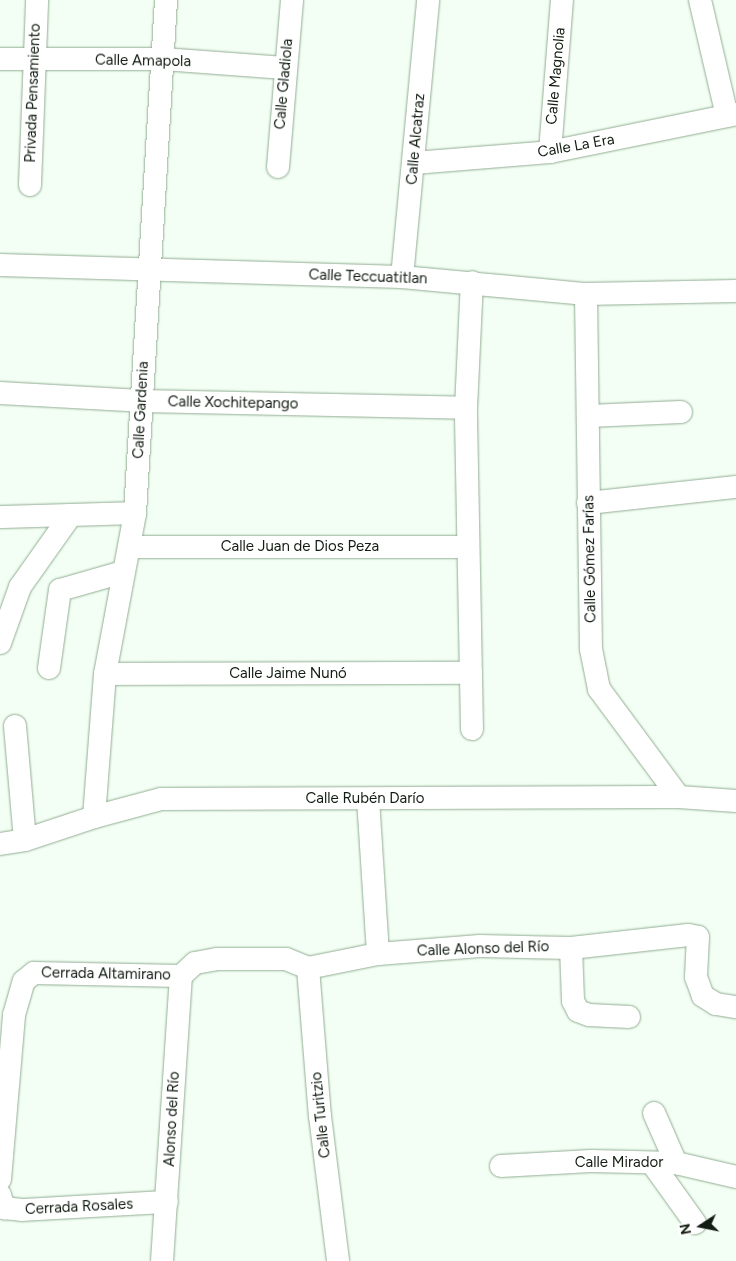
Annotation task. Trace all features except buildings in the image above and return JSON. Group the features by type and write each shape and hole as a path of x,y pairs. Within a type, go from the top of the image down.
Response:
{"street":[{"name":"Privada Pensamiento","path":"30,185 33,60 37,0"},
{"name":"Calle Gardenia","path":"94,816 105,674 123,572 131,547 135,513 166,0"},
{"name":"Calle Gladiola","path":"278,167 292,0"},
{"name":"Calle Alcatraz","path":"402,277 428,0"},
{"name":"Calle Magnolia","path":"550,152 562,0"},
{"path":"700,0 731,115"},
{"name":"Calle Amapola","path":"0,59 163,59 285,68"},
{"name":"Calle La Era","path":"414,163 550,152 731,115"},
{"name":"Calle Teccuatitlan","path":"0,265 402,277 586,294 736,290"},
{"path":"472,282 466,408 472,729"},
{"name":"Calle Gómez Farías","path":"586,294 591,649 599,689 679,797"},
{"name":"Calle Xochitepango","path":"0,393 141,402 466,408"},
{"path":"589,416 681,412"},
{"path":"588,503 736,487"},
{"path":"0,517 135,513"},
{"path":"0,642 20,586 71,515"},
{"name":"Calle Juan de Dios Peza","path":"131,547 468,547"},
{"path":"49,668 60,590 123,572"},
{"name":"Calle Jaime Nunó","path":"105,674 471,674"},
{"path":"15,726 25,840"},
{"name":"Calle Rubén Darío","path":"0,844 25,840 94,816 162,799 368,800 679,797 736,801"},
{"path":"368,800 378,954"},
{"name":"Calle Alonso del Río","path":"308,968 378,954 480,946 571,948 688,935 698,937 696,977 703,996 716,1004 736,1007"},
{"path":"571,948 573,1001 578,1011 589,1015 629,1017"},
{"path":"181,976 195,963 217,959 286,959 308,968"},
{"name":"Calle Turitzio","path":"308,968 320,1116 338,1261"},
{"name":"Cerrada Altamirano","path":"7,1015 24,981 34,973 181,976"},
{"name":"Alonso del Río","path":"162,1261 168,1202 181,976"},
{"path":"0,1179 7,1015"},
{"path":"654,1113 676,1163"},
{"name":"Calle Mirador","path":"501,1166 590,1161 676,1163 736,1177"},
{"path":"652,1163 695,1223"},
{"name":"Cerrada Rosales","path":"0,1195 4,1208 22,1210 168,1202"}]}
